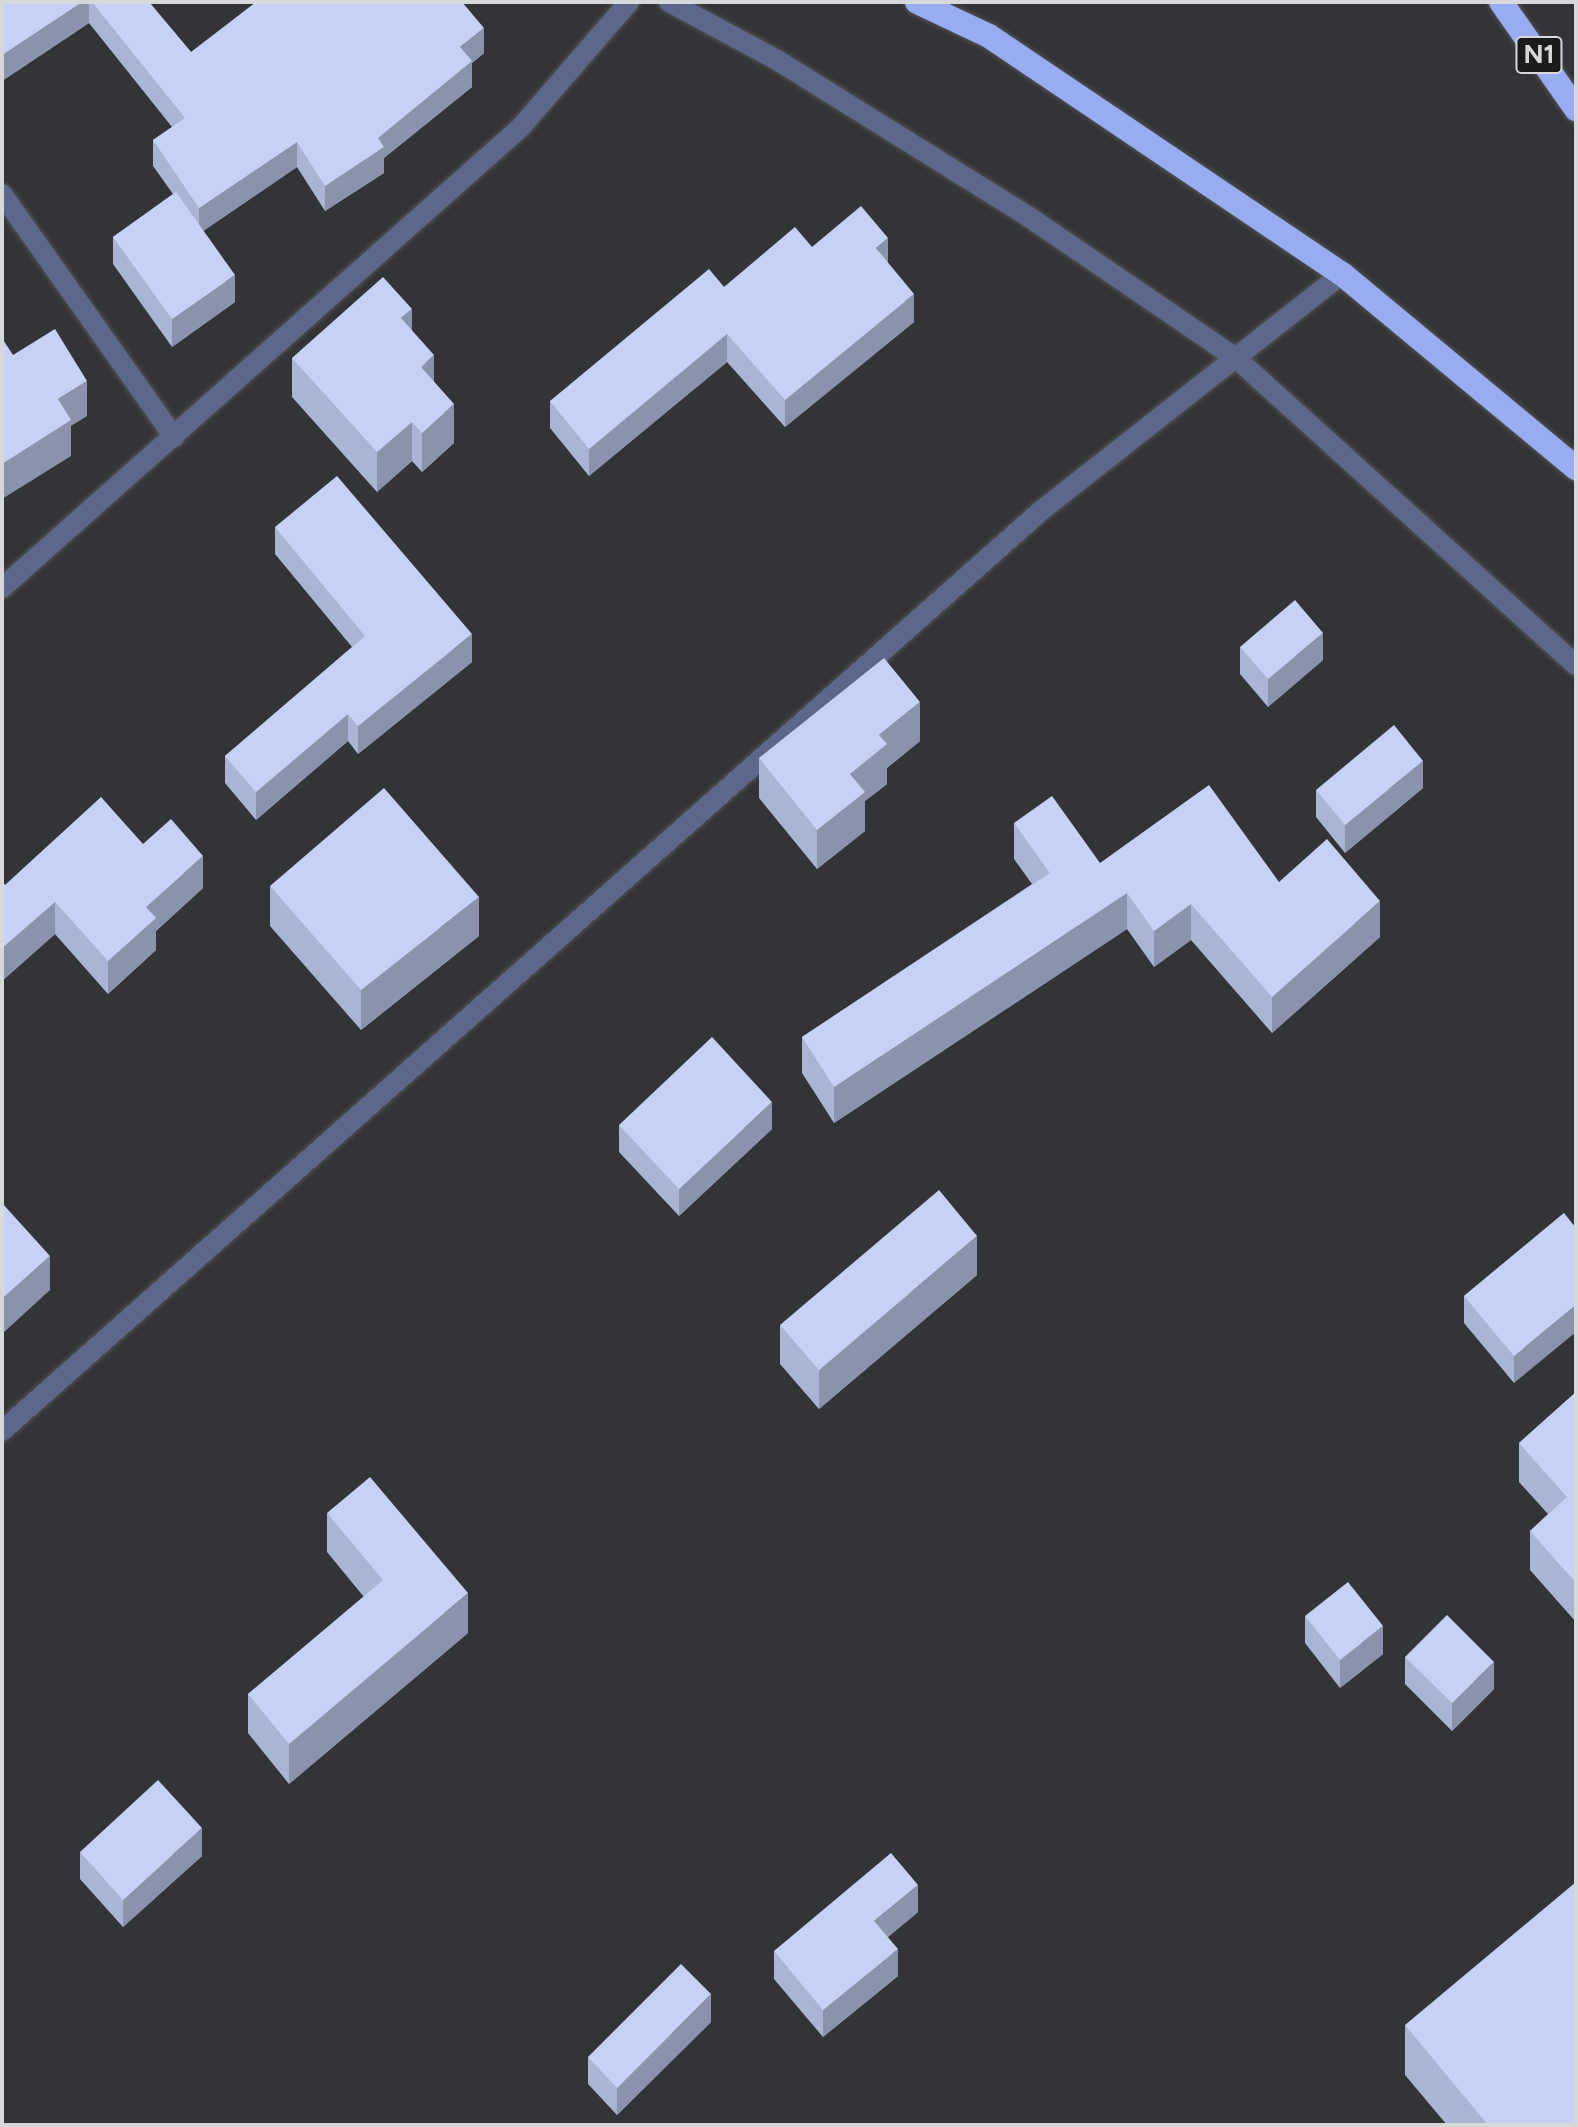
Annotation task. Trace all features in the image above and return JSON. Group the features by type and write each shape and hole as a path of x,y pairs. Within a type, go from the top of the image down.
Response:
{"highway":[{"path":"917,2 989,36 1342,274 1576,468"},
{"name":"N1","path":"1501,2 1576,109"}],"street":[{"path":"2,588 521,127 629,2"},
{"path":"669,2 777,60 1029,217 1236,358 1576,665"},
{"path":"2,194 174,437"},
{"path":"2,1431 959,583 1342,274"}],"building":[{"path":"2,2 82,2 2,55"},
{"path":"92,2 149,2 191,52 256,2 462,2 484,28 460,47 472,61 378,138 384,147 325,186 297,142 199,208 153,140 185,118"},
{"path":"176,192 235,275 172,319 113,237"},
{"path":"861,206 888,238 876,248 914,294 785,400 727,334 589,449 550,401 709,269 724,287 795,227 812,247"},
{"path":"383,277 412,309 401,318 434,355 421,367 454,404 422,433 412,422 377,452 292,358"},
{"path":"55,329 87,381 58,399 71,420 2,464 2,338 13,355"},
{"path":"337,476 472,634 358,726 348,714 256,792 225,756 365,636 275,527"},
{"path":"1295,600 1323,633 1268,679 1240,647"},
{"path":"884,658 920,702 879,735 887,744 850,774 865,792 817,830 759,758"},
{"path":"1394,725 1423,761 1345,825 1316,790"},
{"path":"1209,785 1279,882 1327,839 1380,901 1272,997 1191,904 1154,931 1127,893 834,1087 802,1037 1050,873 1014,823 1052,796 1100,863"},
{"path":"384,788 479,897 361,990 270,886"},
{"path":"101,797 143,844 171,819 203,856 146,907 156,918 108,961 55,902 2,948 2,881 5,885"},
{"path":"712,1037 772,1102 679,1189 619,1125"},
{"path":"939,1190 977,1236 819,1370 780,1325"},
{"path":"2,1203 50,1256 2,1299"},
{"path":"1564,1213 1576,1228 1576,1305 1514,1356 1464,1296"},
{"path":"1576,1392 1576,1583 1530,1531 1567,1497 1519,1443"},
{"path":"370,1477 468,1593 289,1744 248,1694 383,1580 327,1513"},
{"path":"1348,1582 1383,1626 1340,1660 1305,1616"},
{"path":"1447,1615 1494,1662 1452,1703 1405,1657"},
{"path":"158,1780 202,1828 123,1900 80,1852"},
{"path":"891,1853 918,1885 874,1921 898,1949 823,2010 774,1951"},
{"path":"1576,1882 1576,2125 1488,2125 1405,2025"},
{"path":"681,1964 711,1994 617,2088 588,2057"}]}
